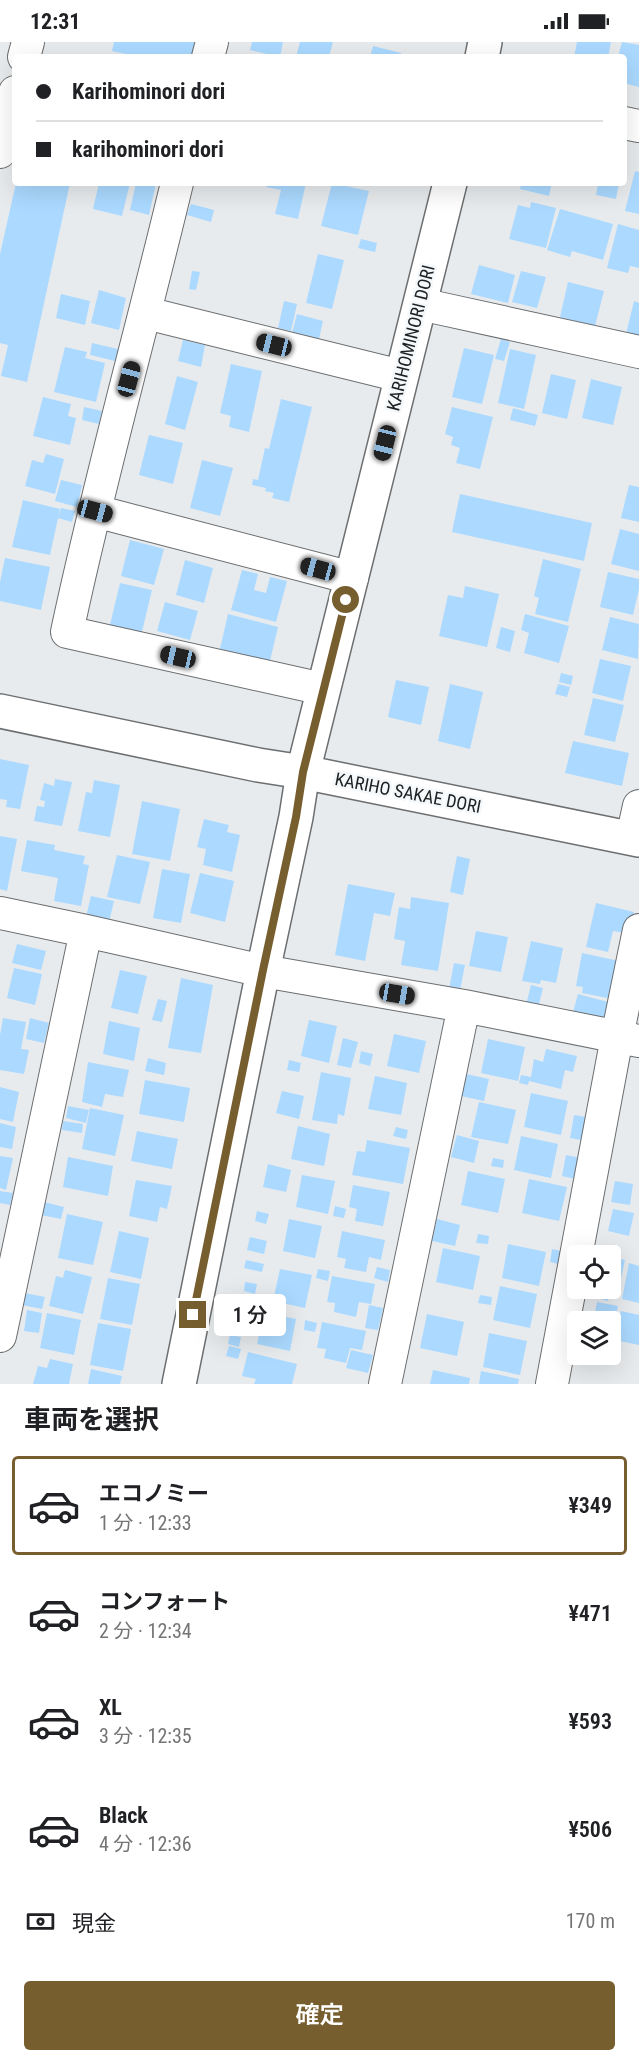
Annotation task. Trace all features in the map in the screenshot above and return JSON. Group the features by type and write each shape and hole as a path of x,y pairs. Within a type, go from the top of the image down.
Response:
{"street":[{"path":"2,138 12,103"},
{"path":"176,186 95,511 68,632 323,689"},
{"name":"KARIHOMINORI DORI","path":"303,772 449,186"},
{"path":"420,304 639,352"},
{"path":"146,313 401,376"},
{"path":"95,511 352,578"},
{"name":"KARIHO SAKAE DORI","path":"0,711 258,765 635,839"},
{"path":"179,1384 296,817 303,772"},
{"path":"635,839 639,806"},
{"path":"0,914 86,930 263,970 464,1006 628,1039"},
{"path":"0,1336 86,930"},
{"path":"552,1384 628,1039 639,930"},
{"path":"385,1384 464,1006"}],"building":[{"path":"114,42 197,42 194,54 126,54 112,51"},
{"path":"252,42 283,42 281,54 250,50"},
{"path":"300,42 333,42 330,54 297,54"},
{"path":"577,42 611,42 609,54 575,54"},
{"path":"622,42 639,45 639,87 627,84 627,54 619,54"},
{"path":"373,46 401,53 401,54 371,54"},
{"path":"635,171 639,172 639,214 625,211"},
{"path":"15,186 69,186 27,382 1,376 8,345 0,343 0,254"},
{"path":"98,186 129,186 122,216 93,209"},
{"path":"135,186 155,186 149,215 130,210"},
{"path":"305,186 298,219 275,214 281,190 266,187"},
{"path":"331,186 346,186 369,191 358,235 321,226"},
{"path":"520,186 551,186 549,196 520,189"},
{"path":"598,186 618,186 616,199 596,195"},
{"path":"531,202 556,208 546,248 509,239 518,205 530,208"},
{"path":"191,204 214,210 211,222 187,215"},
{"path":"560,209 613,224 603,260 572,251 570,257 547,250"},
{"path":"618,224 639,230 639,268 630,266 628,273 607,268"},
{"path":"361,239 377,243 375,252 358,248"},
{"path":"318,254 344,260 332,309 306,303"},
{"path":"479,265 515,275 508,303 471,294"},
{"path":"192,271 200,272 196,290 189,289"},
{"path":"521,271 546,277 537,308 512,302"},
{"path":"568,282 604,291 595,326 560,317"},
{"path":"99,290 126,298 119,330 91,323"},
{"path":"61,294 90,301 85,325 56,318"},
{"path":"284,301 297,304 291,331 278,328"},
{"path":"634,301 639,303 639,337 626,334"},
{"path":"297,314 323,321 319,339 292,333"},
{"path":"501,339 510,342 504,361 495,359"},
{"path":"183,340 205,345 201,367 178,361"},
{"path":"92,343 118,349 115,361 90,355"},
{"path":"65,347 87,352 85,358 105,363 96,402 54,392"},
{"path":"464,348 494,355 482,404 452,397"},
{"path":"510,349 536,355 524,409 498,403"},
{"path":"231,364 262,371 249,432 229,427 231,416 220,413"},
{"path":"551,374 576,380 567,419 542,413"},
{"path":"177,376 198,382 185,430 165,424"},
{"path":"591,379 622,387 613,425 582,418"},
{"path":"43,397 71,404 68,416 76,418 70,445 33,436"},
{"path":"281,399 312,407 289,502 272,498 274,493 265,491 266,488 252,485 253,479 258,480 265,448 269,449"},
{"path":"84,407 102,411 99,424 82,420"},
{"path":"452,407 493,417 480,469 456,463 460,448 451,445 453,437 445,434"},
{"path":"513,408 538,415 535,426 510,420"},
{"path":"149,435 183,443 173,484 139,475"},
{"path":"46,454 64,459 55,494 25,486 32,460 43,463"},
{"path":"202,460 233,468 220,516 190,508"},
{"path":"61,480 82,485 77,507 55,501"},
{"path":"629,485 639,487 639,522 621,518"},
{"path":"460,494 592,523 584,561 452,532"},
{"path":"23,500 60,509 50,555 12,547"},
{"path":"61,508 75,511 72,522 58,518"},
{"path":"620,529 639,534 639,571 611,564"},
{"path":"130,540 164,549 154,585 121,576"},
{"path":"5,558 50,567 41,610 0,601 0,582"},
{"path":"543,559 581,569 568,622 535,614 539,598 534,596"},
{"path":"185,560 213,568 204,603 176,595"},
{"path":"242,570 258,574 254,590 266,593 270,577 287,581 276,622 231,610"},
{"path":"608,572 639,579 633,615 600,607"},
{"path":"120,583 152,590 141,636 109,629"},
{"path":"465,586 499,594 487,647 439,636 448,595 463,598"},
{"path":"165,602 198,611 190,640 157,631"},
{"path":"228,614 278,627 270,661 220,649"},
{"path":"525,614 569,626 559,663 524,653 529,633 521,630"},
{"path":"610,617 639,624 638,659 602,650"},
{"path":"501,627 515,631 510,652 496,648"},
{"path":"600,659 631,666 623,701 592,693"},
{"path":"561,673 573,676 571,685 559,682"},
{"path":"396,680 429,687 421,725 388,717"},
{"path":"450,684 483,692 470,749 438,741"},
{"path":"558,684 570,687 567,697 555,694"},
{"path":"593,698 624,705 615,742 584,735"},
{"path":"573,741 629,753 622,786 565,773"},
{"path":"0,759 29,765 20,809 6,807 7,800 0,799"},
{"path":"55,779 72,782 62,826 34,821 37,806 44,807 45,801 40,800 44,783 54,786"},
{"path":"94,780 120,785 110,837 78,831 86,792 92,793"},
{"path":"142,801 180,809 170,861 132,854"},
{"path":"204,819 229,825 227,832 240,835 232,872 203,865 206,849 197,847"},
{"path":"0,836 17,839 7,891 0,889"},
{"path":"27,840 55,845 54,850 85,856 83,864 89,865 81,906 54,901 58,878 21,871"},
{"path":"117,855 150,862 140,904 107,897"},
{"path":"457,856 470,859 463,895 450,892"},
{"path":"162,869 190,874 181,923 153,918"},
{"path":"200,873 234,881 225,922 190,913"},
{"path":"348,884 395,893 390,916 374,913 365,961 335,955"},
{"path":"91,896 114,901 109,922 86,917"},
{"path":"411,897 449,903 438,971 401,965 405,941 394,939 399,907 410,909"},
{"path":"596,903 634,912 630,934 613,931 608,952 586,947"},
{"path":"476,931 508,937 501,972 469,966"},
{"path":"531,941 563,948 556,983 541,980 540,984 522,981"},
{"path":"17,944 46,951 41,970 12,963"},
{"path":"582,953 624,962 617,1000 582,993 583,987 576,986"},
{"path":"454,963 465,965 460,990 449,989"},
{"path":"14,968 42,974 35,1005 7,998"},
{"path":"120,970 147,976 138,1014 111,1008"},
{"path":"181,978 213,985 201,1053 168,1048"},
{"path":"531,985 543,988 538,1008 526,1005"},
{"path":"578,994 608,1002 603,1023 572,1016"},
{"path":"158,999 167,1001 162,1022 152,1020"},
{"path":"3,1018 26,1022 21,1049 29,1050 24,1074 0,1070 0,1035"},
{"path":"30,1018 49,1023 44,1043 26,1039"},
{"path":"309,1020 337,1026 329,1063 301,1056"},
{"path":"109,1021 140,1028 134,1061 103,1054"},
{"path":"394,1034 426,1041 419,1073 387,1066"},
{"path":"343,1038 358,1042 351,1068 337,1065"},
{"path":"488,1039 525,1047 518,1081 481,1073"},
{"path":"546,1049 577,1056 573,1072 565,1070 561,1089 529,1081 528,1085 519,1083 521,1075 531,1077 534,1059 543,1062"},
{"path":"361,1051 373,1054 370,1066 359,1063"},
{"path":"148,1058 166,1063 164,1075 145,1071"},
{"path":"289,1060 301,1063 299,1072 287,1070"},
{"path":"88,1062 129,1070 123,1097 105,1094 102,1107 82,1102"},
{"path":"321,1072 351,1078 344,1116 338,1114 337,1124 312,1120"},
{"path":"466,1074 489,1079 484,1101 461,1096"},
{"path":"375,1076 407,1083 401,1115 368,1109"},
{"path":"145,1080 190,1088 184,1122 139,1114"},
{"path":"0,1087 19,1092 13,1122 0,1119"},
{"path":"282,1091 304,1096 299,1119 276,1113"},
{"path":"531,1093 568,1101 561,1135 524,1127"},
{"path":"479,1102 516,1110 508,1144 471,1137"},
{"path":"68,1106 89,1110 86,1123 66,1118"},
{"path":"90,1108 124,1115 115,1156 82,1149"},
{"path":"574,1115 592,1118 587,1141 570,1138"},
{"path":"63,1121 83,1124 82,1133 62,1130"},
{"path":"0,1123 16,1127 12,1149 0,1147"},
{"path":"298,1126 330,1134 324,1166 291,1159"},
{"path":"396,1127 408,1130 406,1139 393,1136"},
{"path":"137,1131 178,1139 172,1169 131,1161"},
{"path":"457,1135 479,1141 474,1163 451,1157"},
{"path":"521,1136 558,1144 551,1178 514,1170"},
{"path":"367,1140 410,1148 403,1184 352,1175 357,1151 365,1152"},
{"path":"566,1155 585,1159 580,1180 562,1176"},
{"path":"0,1156 13,1158 6,1190 0,1188"},
{"path":"68,1157 113,1166 108,1196 63,1187"},
{"path":"493,1158 504,1160 503,1168 491,1166"},
{"path":"268,1164 291,1170 286,1192 263,1187"},
{"path":"468,1171 505,1179 498,1213 461,1205"},
{"path":"302,1175 335,1181 328,1214 296,1207"},
{"path":"529,1179 567,1187 559,1221 522,1213"},
{"path":"136,1180 172,1186 167,1209 160,1207 157,1222 129,1216"},
{"path":"615,1181 633,1184 630,1205 611,1202"},
{"path":"353,1185 390,1192 383,1226 355,1221 357,1209 349,1207"},
{"path":"0,1191 13,1193 10,1205 0,1203"},
{"path":"44,1202 64,1207 61,1219 41,1215"},
{"path":"335,1206 346,1209 344,1218 333,1216"},
{"path":"613,1209 634,1213 629,1236 608,1231"},
{"path":"257,1211 269,1214 266,1224 255,1221"},
{"path":"67,1214 103,1222 93,1265 58,1258"},
{"path":"289,1219 322,1226 315,1258 283,1251"},
{"path":"437,1219 460,1225 455,1246 432,1241"},
{"path":"119,1231 149,1238 141,1279 110,1272"},
{"path":"342,1231 385,1240 381,1260 369,1257 366,1272 344,1268 346,1259 337,1257"},
{"path":"478,1234 489,1236 488,1244 476,1243"},
{"path":"250,1237 267,1241 264,1254 247,1250"},
{"path":"508,1244 546,1252 539,1286 502,1278"},
{"path":"443,1248 480,1256 473,1290 436,1282"},
{"path":"552,1249 567,1253 566,1266 550,1262"},
{"path":"621,1259 625,1260 621,1278"},
{"path":"246,1260 264,1264 262,1272 244,1268"},
{"path":"629,1263 639,1266 639,1303 622,1299"},
{"path":"377,1267 390,1270 388,1282 374,1278"},
{"path":"280,1269 312,1275 305,1308 273,1301"},
{"path":"318,1269 330,1271 328,1281 316,1278"},
{"path":"65,1270 92,1277 83,1314 49,1306 56,1276 63,1278"},
{"path":"332,1276 375,1284 371,1304 359,1302 356,1317 334,1312 335,1303 327,1302"},
{"path":"108,1278 140,1284 132,1325 100,1319"},
{"path":"245,1282 257,1284 255,1294 244,1291"},
{"path":"500,1286 537,1294 530,1328 493,1320"},
{"path":"25,1293 45,1297 42,1309 22,1305"},
{"path":"480,1295 492,1297 491,1305 478,1303"},
{"path":"597,1302 618,1306 617,1311 595,1311"},
{"path":"369,1305 383,1308 378,1330 365,1328"},
{"path":"27,1310 42,1313 39,1333 24,1331"},
{"path":"621,1311 639,1315 639,1345 621,1341"},
{"path":"264,1312 296,1319 290,1351 257,1344"},
{"path":"47,1313 81,1320 74,1355 40,1348"},
{"path":"427,1314 464,1322 457,1356 420,1348"},
{"path":"305,1320 317,1323 315,1332 304,1330"},
{"path":"322,1322 366,1331 362,1350 350,1348 346,1363 324,1358 326,1349 317,1348"},
{"path":"98,1323 131,1329 123,1371 90,1365"},
{"path":"489,1333 527,1341 520,1375 483,1367"},
{"path":"230,1335 241,1337 239,1347 228,1344"},
{"path":"229,1346 241,1349 238,1359 226,1356"},
{"path":"351,1350 373,1355 368,1373 346,1368"},
{"path":"248,1352 297,1364 292,1384 254,1384 256,1379 242,1376"},
{"path":"50,1359 73,1364 69,1384 33,1384 38,1366 47,1368"},
{"path":"91,1369 122,1376 120,1384 88,1384"},
{"path":"433,1370 470,1378 469,1384 430,1384"},
{"path":"481,1371 519,1379 518,1384 479,1384"}],"route":[{"path":"193,1315 296,817 303,772 346,600"}]}
